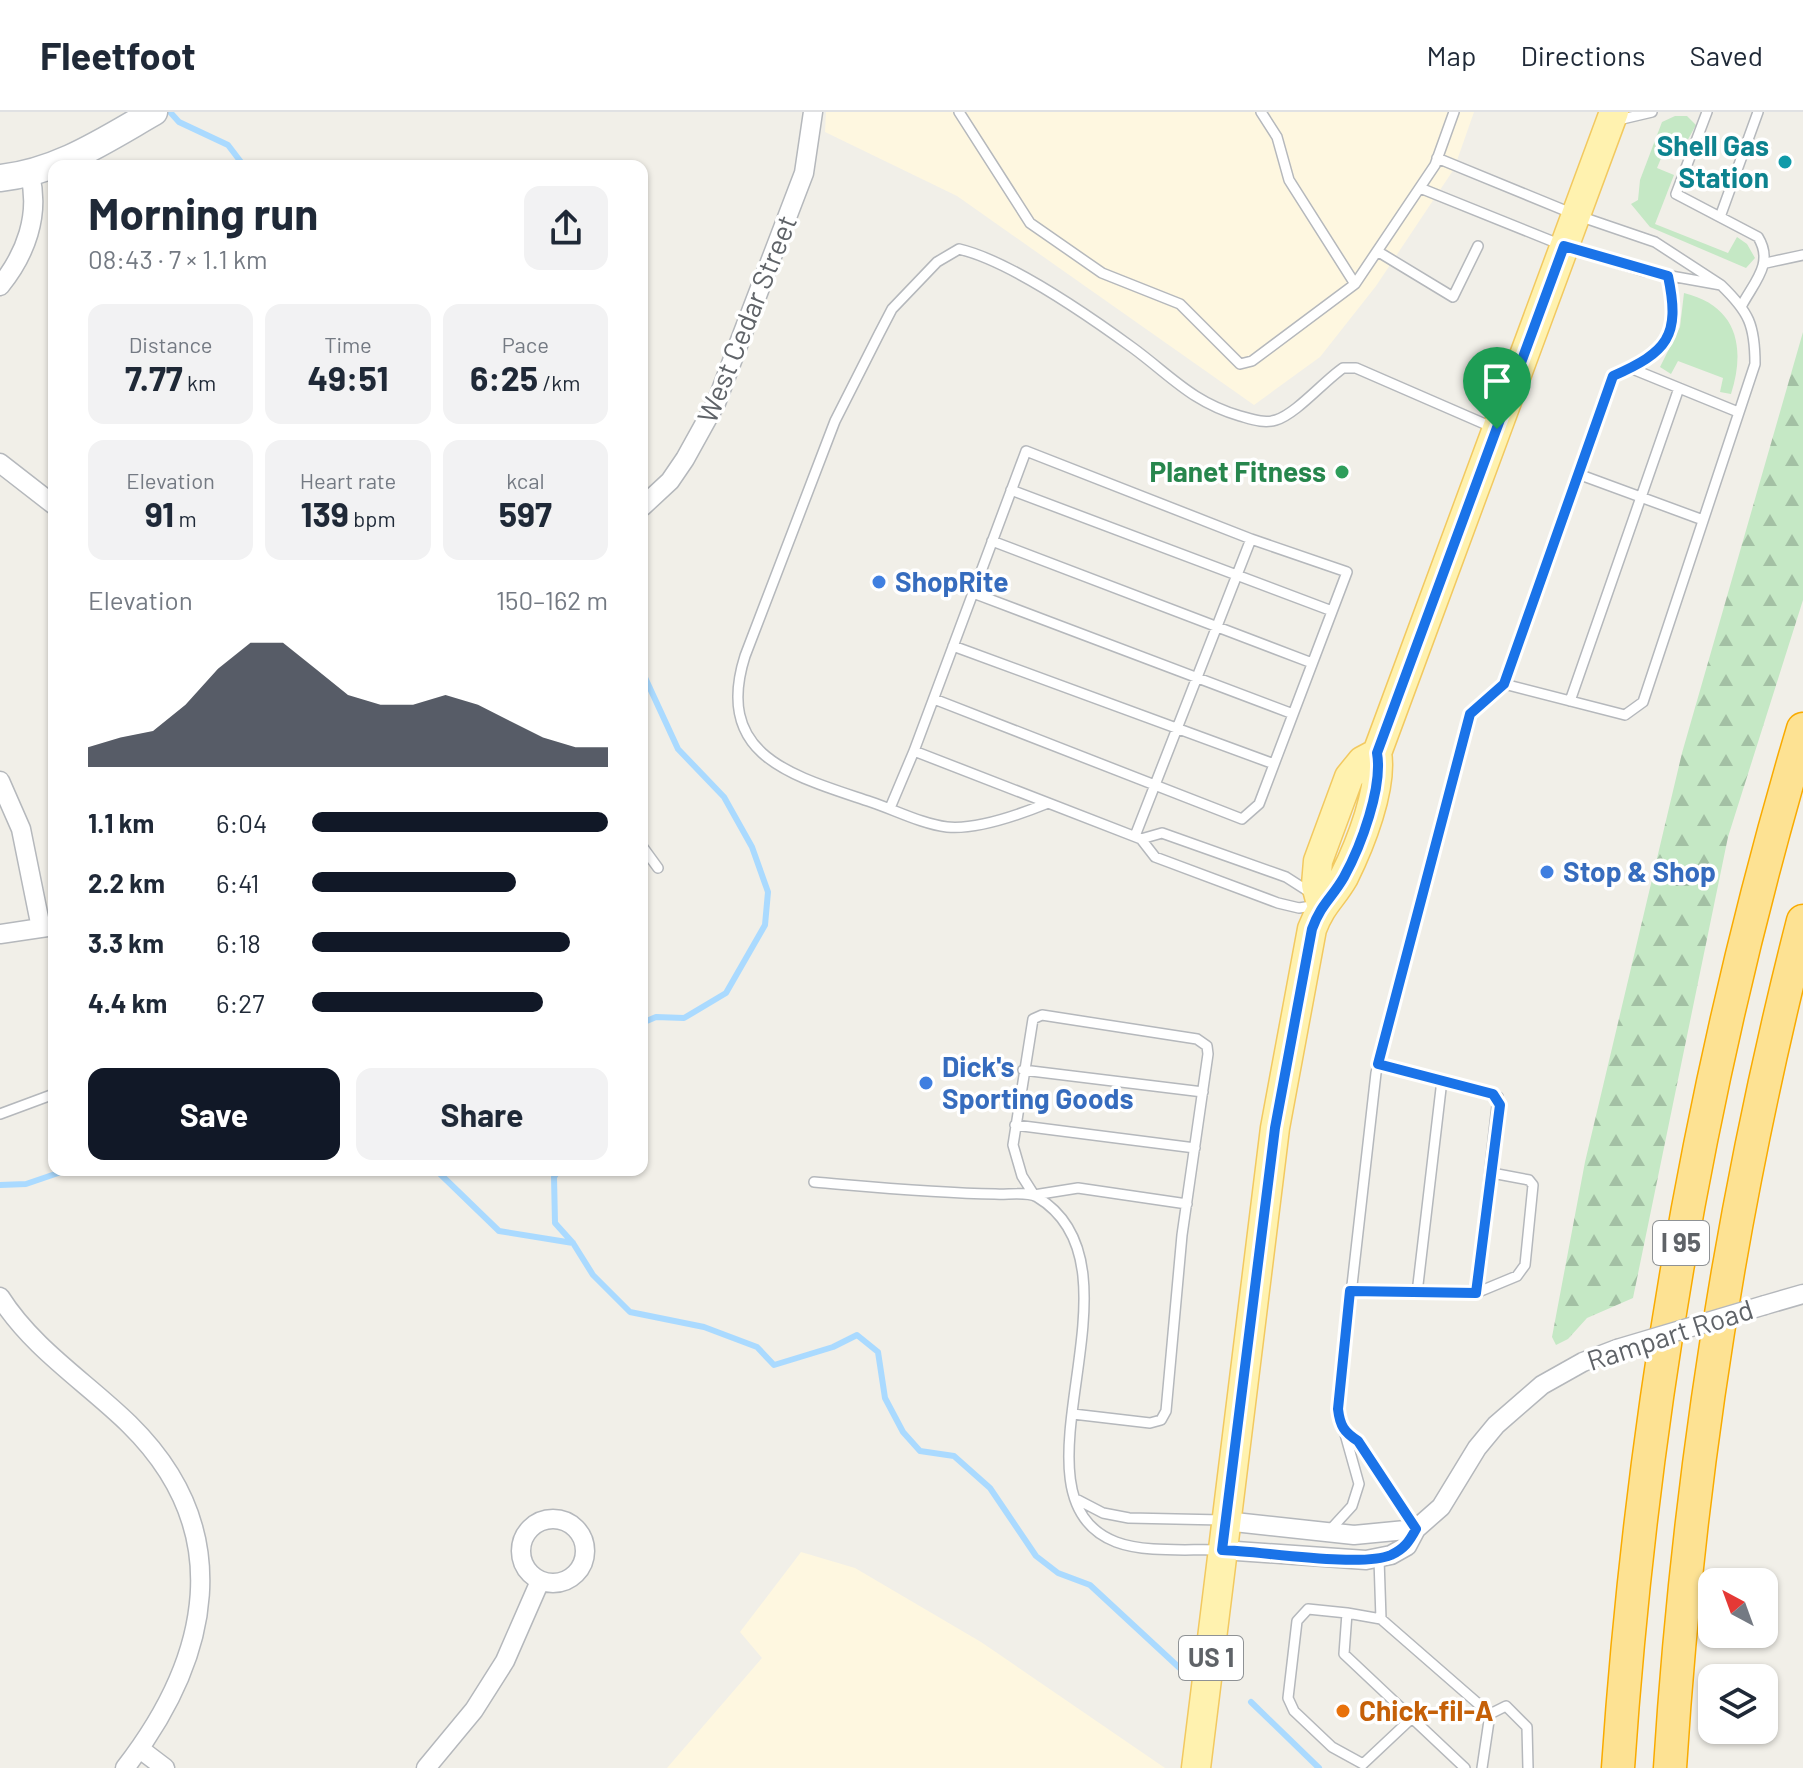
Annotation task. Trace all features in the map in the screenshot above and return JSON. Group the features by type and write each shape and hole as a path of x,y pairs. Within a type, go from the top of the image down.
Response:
{"highway":[{"name":"I 95","path":"1618,1768 1643,1499 1685,1217 1728,1010 1803,729"},
{"name":"I 95","path":"1670,1768 1685,1580 1714,1355 1751,1145 1803,921"}],"main road":[{"name":"US 1","path":"1196,1768 1277,1114 1291,1027 1321,904 1316,885 1318,861 1349,777 1362,761 1377,753 1612,117"}],"street":[{"path":"56,160 124,120 154,112"},
{"name":"West Cedar Street","path":"648,501 678,470 698,441 716,403 804,173 813,112"},
{"path":"0,178 30,175 48,164"},
{"path":"0,286 14,264 32,223 35,195 30,175"},
{"path":"0,463 48,500"},
{"path":"0,781 21,829 48,927 0,934"},
{"name":"Rampart Road","path":"1379,1559 1407,1546 1416,1529 1441,1507 1477,1448 1504,1418 1565,1370 1617,1349 1803,1294"},
{"path":"0,1297 15,1321 129,1424 161,1461 178,1491 194,1536 201,1592 194,1640 176,1689 125,1768"},
{"path":"1225,1521 1371,1536 1416,1529"},
{"path":"1222,1550 1379,1559"},
{"path":"426,1768 474,1710 505,1661 540,1581"},
{"path":"140,1749 165,1768"}],"lane":[{"path":"959,112 1030,223 1102,273 1180,304 1240,364 1252,361 1355,284 1420,188 1437,158 1454,112"},
{"path":"1261,112 1277,137 1289,180 1355,284"},
{"path":"1612,117 1652,112"},
{"path":"1707,112 1676,194 1758,237 1765,249 1766,263 1742,305"},
{"path":"1720,217 1758,112"},
{"path":"1437,158 1576,215 1655,242 1721,285 1742,305 1755,332 1755,364 1643,702 1625,715 1504,684"},
{"path":"1420,188 1564,246 1668,276 1721,285"},
{"path":"1377,251 1453,297 1478,246"},
{"path":"1048,803 1015,817 948,827 771,763 751,743 741,718 735,687 835,421 892,309 937,262 959,249 977,253 1066,304 1134,349 1185,392 1217,409 1259,422 1276,420 1343,368 1356,368 1497,429"},
{"path":"1766,263 1803,255"},
{"path":"1327,1532 1352,1506 1359,1484 1338,1409 1378,1064 1470,714 1504,684 1613,376 1651,359 1673,323 1668,276"},
{"path":"1630,368 1738,412"},
{"path":"1570,701 1679,388"},
{"path":"890,808 1026,451 1251,539 1347,572 1259,804 1242,819 934,699"},
{"path":"1578,474 1703,520"},
{"path":"1011,490 1332,611"},
{"path":"1138,838 1155,785 1251,539"},
{"path":"992,541 1312,663"},
{"path":"973,593 1293,714"},
{"path":"953,646 1274,764"},
{"path":"914,751 1138,838 1155,857 1278,903 1299,908 1321,904"},
{"path":"1138,838 1162,833 1286,877 1306,887 1321,904"},
{"path":"648,854 658,868"},
{"path":"1073,1414 1150,1423 1161,1420 1166,1411 1187,1204 1208,1054 1207,1046 1197,1039 1042,1015 1033,1019 1029,1026 1013,1145 1022,1176 1034,1195 1055,1211 1076,1240 1086,1279 1066,1469 1082,1514 1095,1529 1120,1543 1222,1550"},
{"path":"1378,1064 1498,1097 1492,1173 1476,1293"},
{"path":"1023,1070 1203,1092"},
{"path":"1417,1293 1442,1080"},
{"path":"0,1114 48,1096"},
{"path":"1015,1125 1195,1148"},
{"path":"1350,1291 1476,1293 1517,1276 1525,1265 1533,1185 1529,1180 1492,1173"},
{"path":"814,1182 961,1194 1034,1195 1078,1188 1187,1204"},
{"path":"1344,1432 1358,1441 1416,1529"},
{"path":"1078,1500 1103,1513 1129,1518 1225,1521"},
{"path":"1379,1559 1381,1619"},
{"path":"1412,1718 1363,1764 1332,1747 1294,1711 1288,1698 1297,1621 1308,1609 1381,1619 1490,1714"},
{"path":"1347,1613 1344,1654 1465,1768"},
{"path":"1490,1714 1506,1706 1527,1727 1528,1768"},
{"path":"1482,1768 1490,1714"}],"shaded area":[{"path":"826,112 1474,112 1454,169 1376,286 1320,357 1254,405 957,196 825,132"},
{"path":"801,1552 855,1568 981,1642 1165,1768 667,1768 762,1658 740,1632"}],"green space":[{"path":"1675,116 1687,116 1696,125 1686,143 1669,139 1657,168 1674,175 1655,224 1728,253 1737,237 1747,244 1755,258 1746,268 1650,227 1631,204 1638,200 1640,180 1662,122"},
{"path":"1684,293 1716,308 1733,331 1737,360 1731,394 1720,392 1723,378 1678,361 1671,374 1660,367 1680,327"},
{"path":"1803,332 1803,600 1728,837 1633,1298 1587,1318 1568,1339 1556,1345 1552,1337 1585,1162 1682,753"}],"waterway":[{"path":"170,112 179,122 228,145 239,160"},
{"path":"648,684 678,749 724,797 752,847 768,892 765,925 726,993 684,1018 656,1017 648,1020"},
{"path":"0,1185 26,1184 49,1176"},
{"path":"442,1176 499,1231 573,1243"},
{"path":"555,1176 555,1223 573,1243 593,1275 630,1312 704,1327 757,1347 774,1365 833,1347 857,1335 878,1352 885,1398 903,1432 920,1451 954,1456 990,1488 1036,1556 1058,1573 1090,1585 1185,1673"},
{"path":"1251,1702 1319,1768"}],"place":[{"name":"Shell Gas Station","path":"1785,162"},
{"name":"Planet Fitness","path":"1342,472"},
{"name":"ShopRite","path":"879,582"},
{"name":"Stop & Shop","path":"1547,872"},
{"name":"Dick's Sporting Goods","path":"926,1083"},
{"name":"Chick-fil-A","path":"1343,1711"}],"route":[{"path":"1564,246 1668,276 1673,299 1673,323 1651,359 1613,376 1504,684 1470,714 1378,1064 1493,1094 1498,1097 1500,1105 1476,1293 1350,1291 1338,1409 1340,1422 1344,1432 1358,1441 1416,1529 1407,1546 1379,1559 1222,1550 1275,1128 1291,1027 1312,929 1321,904 1336,888 1348,868 1380,780 1377,753 1497,429 1564,246"}]}
